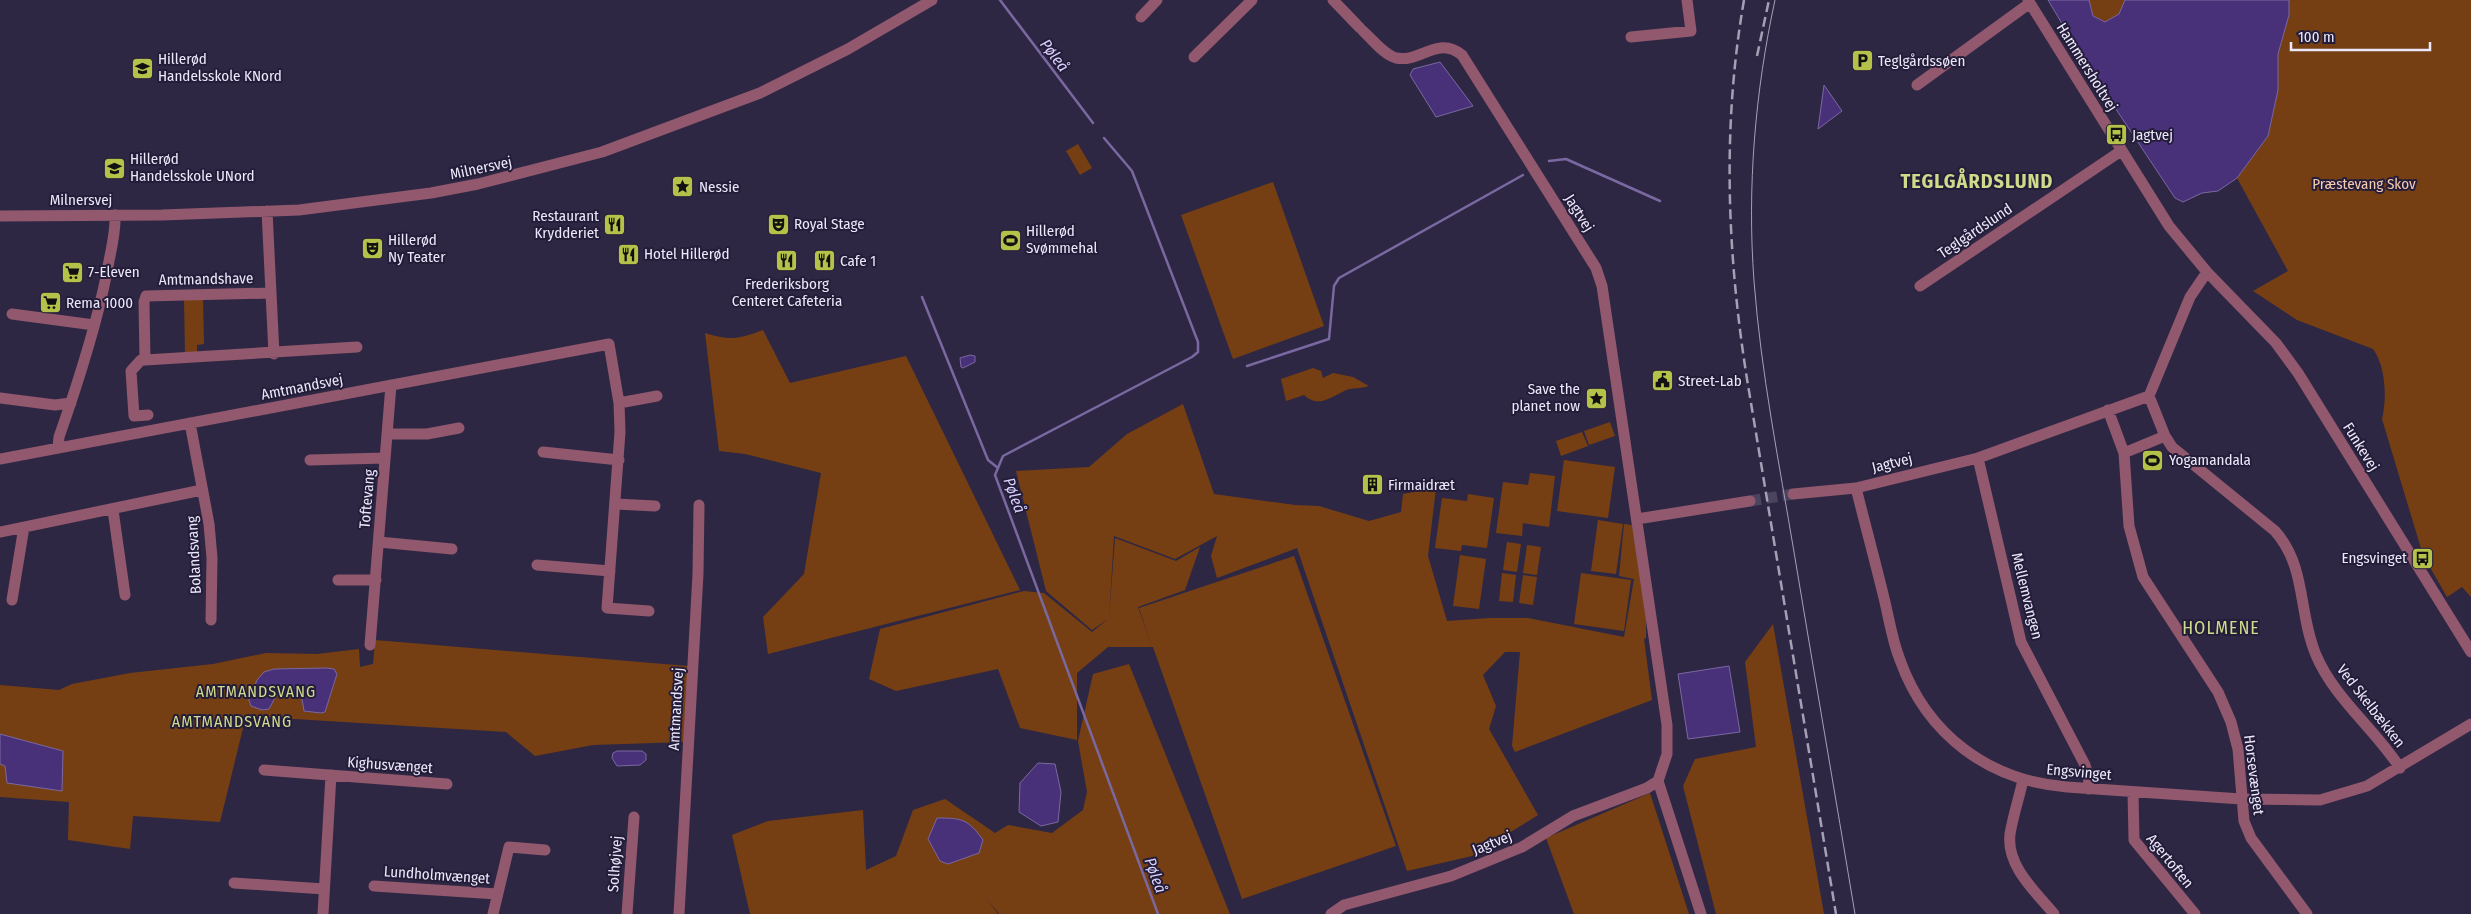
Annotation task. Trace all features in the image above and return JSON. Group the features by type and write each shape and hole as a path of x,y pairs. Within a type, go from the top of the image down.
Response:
{"street":[{"name":"Milnersvej","path":"0,216 299,210 431,193 538,170 602,152 654,134 787,81 848,50 932,0"},
{"path":"1141,17 1157,0"},
{"path":"1194,57 1252,0"},
{"name":"Jagtvej","path":"1331,914 1344,905 1452,876 1514,851 1573,816 1646,788 1658,781 1668,754 1666,725 1637,519 1602,286 1596,268 1462,55 1454,48 1445,47 1408,58 1397,58 1389,55 1361,30 1333,0"},
{"path":"1631,36 1691,31 1687,0"},
{"path":"1917,85 2029,1"},
{"name":"Hammersholtvej","path":"2029,1 2169,226 2207,272"},
{"name":"Teglgårdslund","path":"1920,286 2121,151"},
{"name":"Amtmandshave","path":"267,211 274,354"},
{"path":"58,448 59,437 84,365 94,325 115,229 115,215"},
{"path":"2149,396 2190,297 2207,272"},
{"name":"Funkevej","path":"2207,272 2260,325 2290,361 2471,652"},
{"name":"Amtmandshave","path":"145,360 144,302 146,296 271,293"},
{"path":"12,314 94,325"},
{"name":"Amtmandsvej","path":"0,458 609,344 619,403"},
{"path":"148,415 134,416 131,371 141,360 274,354 357,347"},
{"name":"Toftevang","path":"370,645 391,385"},
{"path":"649,611 608,608 619,460 619,403 657,396"},
{"name":"Jagtvej","path":"1793,494 1856,488 1978,458 2149,396"},
{"name":"Ved Skelbækken","path":"2149,396 2165,436 2172,447 2275,531 2287,544 2295,562 2308,632 2316,656 2330,680 2388,750 2400,768"},
{"path":"0,398 55,405 71,403"},
{"name":"Horsevænget","path":"2108,410 2124,452 2130,526 2143,577 2218,692 2231,722 2238,749 2244,821 2251,838 2307,914"},
{"name":"Bolandsvang","path":"190,423 212,558 211,620"},
{"path":"387,434 427,434 459,428"},
{"path":"2124,452 2165,436"},
{"path":"543,452 619,460"},
{"name":"Toftevang","path":"310,460 385,458"},
{"name":"Mellemvangen","path":"1978,458 2021,642 2085,765 2089,778 2088,789"},
{"name":"Engsvinget","path":"1856,488 1899,660 1911,687 1928,716 1950,739 1972,756 1996,770 2023,780 2054,786 2241,798 2320,800 2366,786 2400,768 2471,724"},
{"name":"Bolandsvang","path":"0,532 202,490"},
{"path":"1637,519 1750,501"},
{"path":"616,504 655,506"},
{"name":"Amtmandsvej","path":"679,914 697,592 699,505"},
{"path":"113,510 126,595"},
{"path":"12,600 24,527"},
{"name":"Toftevang","path":"379,542 452,549"},
{"path":"537,565 610,571"},
{"path":"338,580 376,580"},
{"name":"Kighusvænget","path":"264,770 447,784"},
{"name":"Kighusvænget","path":"323,914 331,775"},
{"path":"2023,780 2010,835 2012,853 2023,877 2054,914"},
{"path":"1658,781 1701,914"},
{"name":"Agertoften","path":"2133,792 2134,840 2195,914"},
{"name":"Solhøjvej","path":"627,914 634,817"},
{"name":"Lundholmvænget","path":"492,914 509,847 545,850"},
{"path":"234,884 324,889"},
{"name":"Lundholmvænget","path":"374,886 497,894"}],"green space":[{"path":"2089,0 2125,0 2119,14 2105,22 2093,16"},
{"name":"Præstevang Skov","path":"2289,0 2471,0 2471,597 2462,587 2447,597 2423,555 2382,419 2385,402 2383,374 2373,349 2297,320 2253,291 2288,271 2237,178 2268,136 2278,90 2278,54 2289,15"},
{"path":"1078,144 1092,168 1080,175 1066,151"},
{"path":"1273,182 1324,326 1233,359 1181,215"},
{"path":"184,299 203,299 204,344 197,345 197,354 185,355"},
{"path":"763,330 790,383 906,356 1020,590 768,654 763,617 804,574 821,473 745,454 719,451 705,333 734,338"},
{"path":"1313,368 1321,371 1323,378 1333,373 1353,377 1369,386 1349,389 1327,400 1316,401 1304,395 1286,401 1281,379"},
{"path":"1183,404 1214,494 1295,505 1319,506 1369,521 1401,512 1403,494 1436,488 1428,556 1447,621 1528,618 1624,637 1634,579 1619,576 1624,524 1632,525 1646,614 1646,638 1644,639 1652,700 1515,752 1512,746 1520,652 1505,652 1483,675 1496,706 1489,729 1538,815 1472,856 1407,871 1297,548 1217,578 1211,556 1217,536 1175,559 1114,536 1109,618 1115,538 1176,561 1200,547 1185,590 1138,607 1152,646 1139,608 1294,556 1396,846 1242,899 1153,647 1108,647 1077,673 1077,740 1020,728 998,669 896,691 869,679 880,629 1024,591 1044,593 1092,632 1108,619 1092,630 1046,591 1016,471 1089,467 1127,434"},
{"path":"1610,422 1615,436 1589,445 1584,431"},
{"path":"1582,432 1588,446 1561,456 1556,441"},
{"path":"1564,460 1615,467 1608,518 1557,511"},
{"path":"1530,473 1555,476 1549,527 1523,523 1522,536 1496,533 1503,482 1528,485"},
{"path":"1468,494 1494,498 1487,548 1462,545 1461,551 1435,548 1442,498 1467,501"},
{"path":"1598,520 1623,524 1616,574 1591,571"},
{"path":"1507,542 1521,544 1517,572 1503,570"},
{"path":"1527,545 1541,547 1537,575 1523,573"},
{"path":"1460,555 1486,559 1479,609 1453,606"},
{"path":"1502,573 1516,575 1513,602 1499,601"},
{"path":"1581,573 1631,580 1624,631 1574,624"},
{"path":"1523,575 1537,577 1533,605 1519,603"},
{"path":"1773,624 1824,914 1716,914 1683,786 1695,759 1756,747 1745,662"},
{"path":"375,640 688,666 685,742 593,745 535,756 506,732 246,716 220,822 133,816 130,849 68,840 69,802 0,797 0,685 59,690 72,684 130,673 213,664 266,653 317,654 359,649 360,667 373,664"},
{"path":"1129,664 1230,914 999,914 986,898 998,914 750,914 732,835 768,821 863,810 866,870 896,856 913,810 945,799 995,833 1008,825 1052,833 1083,810 1087,792 1078,741 1093,674"},
{"path":"1650,793 1689,914 1574,914 1546,838"}],"shaded area":[{"path":"2048,0 2089,0 2093,16 2105,22 2119,14 2125,0 2289,0 2289,15 2278,54 2278,90 2268,136 2237,178 2218,191 2202,193 2183,202 2175,198 2086,64"},
{"path":"1440,62 1473,106 1436,117 1410,75 1413,69"},
{"path":"1824,85 1842,111 1818,129"},
{"path":"970,355 975,356 975,362 963,368 961,367 960,358"},
{"path":"1729,666 1740,732 1688,739 1678,674"},
{"path":"274,669 334,669 337,674 325,712 304,711 301,693 277,694 269,709 262,710 251,706 249,700 257,680 264,672"},
{"path":"0,734 63,751 62,791 7,783 5,766 0,764"},
{"path":"617,751 642,751 646,754 646,760 640,765 617,766 612,758 613,753"},
{"path":"1038,763 1055,764 1061,792 1058,822 1041,826 1019,812 1020,783"},
{"path":"937,818 959,819 973,828 983,840 979,853 948,864 940,861 928,839"}],"waterway":[{"name":"Pøleå","path":"1000,0 1093,123"},
{"name":"Pøleå","path":"1104,138 1132,171 1198,342 1198,352 1192,357 1003,456 995,475 1158,914"},
{"path":"1549,161 1566,159 1660,201"},
{"path":"1247,366 1329,339 1334,286 1339,278 1523,175"},
{"path":"922,297 988,460 998,468"}],"tunnel":[{"path":"1750,501 1793,494"}],"tram line":[{"path":"1775,0 1762,70 1754,140 1752,175 1754,281 1771,417 1855,914"}],"railway":[{"path":"1744,0 1732,95 1730,142 1731,237 1735,284 1747,379 1836,914"},
{"path":"1757,56 1769,0"}],"place":[{"name":"Teglgårdssøen","path":"1862,61"},
{"name":"Hillerød Handelsskole KNord","path":"142,68"},
{"name":"Jagtvej","path":"2116,135"},
{"name":"Hillerød Handelsskole UNord","path":"114,168"},
{"name":"Nessie","path":"683,187"},
{"name":"Royal Stage","path":"778,224"},
{"name":"Restaurant Krydderiet","path":"615,225"},
{"name":"Hillerød Svømmehal","path":"1010,240"},
{"name":"Hillerød Ny Teater","path":"372,249"},
{"name":"Hotel Hillerød","path":"628,254"},
{"name":"Frederiksborg Centeret Cafeteria","path":"787,261"},
{"name":"Cafe 1","path":"824,261"},
{"name":"7-Eleven","path":"72,272"},
{"name":"Rema 1000","path":"50,303"},
{"name":"Street-Lab","path":"1662,381"},
{"name":"Save the planet now","path":"1596,398"},
{"name":"Yogamandala","path":"2153,460"},
{"name":"Firmaidræt","path":"1372,485"},
{"name":"Engsvinget","path":"2423,558"}],"district":[{"name":"TEGLGÅRDSLUND","path":"1977,181"},
{"name":"HOLMENE","path":"2221,628"},
{"name":"AMTMANDSVANG","path":"256,691"},
{"name":"AMTMANDSVANG","path":"232,721"}]}
